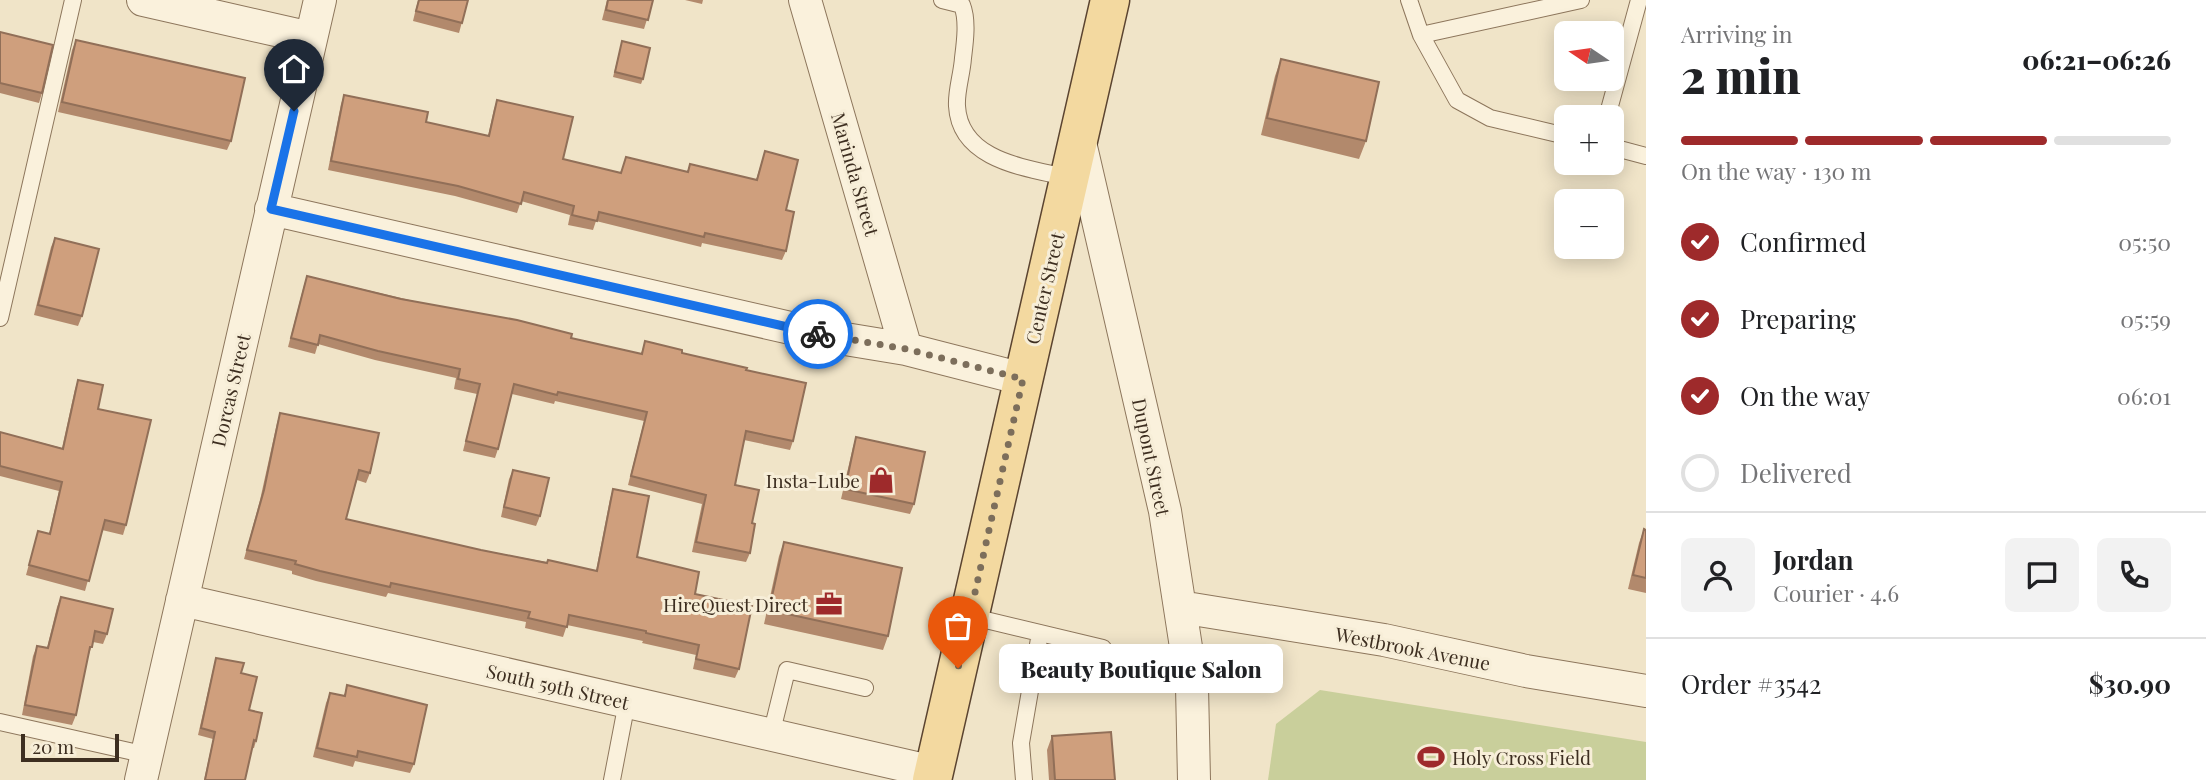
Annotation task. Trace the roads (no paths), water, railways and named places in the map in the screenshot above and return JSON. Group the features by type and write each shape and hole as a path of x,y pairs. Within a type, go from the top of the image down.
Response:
{"main road":[{"name":"Center Street","path":"933,776 1110,0"}],"street":[{"path":"143,0 311,38"},
{"name":"Dorcas Street","path":"144,767 320,0"},
{"name":"Marinda Street","path":"805,0 906,349"},
{"name":"Dupont Street","path":"1080,138 1165,511 1192,686 1194,780"},
{"path":"271,209 821,335 906,349 1023,379"},
{"name":"South 59th Street","path":"182,600 771,735 933,776"},
{"name":"Westbrook Avenue","path":"1180,607 1384,640 1526,671 1646,691"}],"lane":[{"path":"0,318 73,0"},
{"path":"942,0 962,5 965,12 957,107 962,125 975,146 995,159 1070,178"},
{"path":"1409,0 1421,35 1457,100 1490,118 1554,133"},
{"path":"1421,35 1581,0"},
{"path":"1610,105 1639,0"},
{"path":"1624,150 1646,156"},
{"path":"969,615 1103,648"},
{"path":"1024,780 1021,743 1040,633"},
{"path":"771,735 787,670 865,688"},
{"path":"611,780 627,702"},
{"path":"0,722 144,767"}],"place":[{"name":"Insta-Lube","path":"881,480"},
{"name":"HireQuest Direct","path":"829,604"},
{"name":"Beauty Boutique Salon","path":"958,668"},
{"name":"Holy Cross Field","path":"1431,757"}]}
